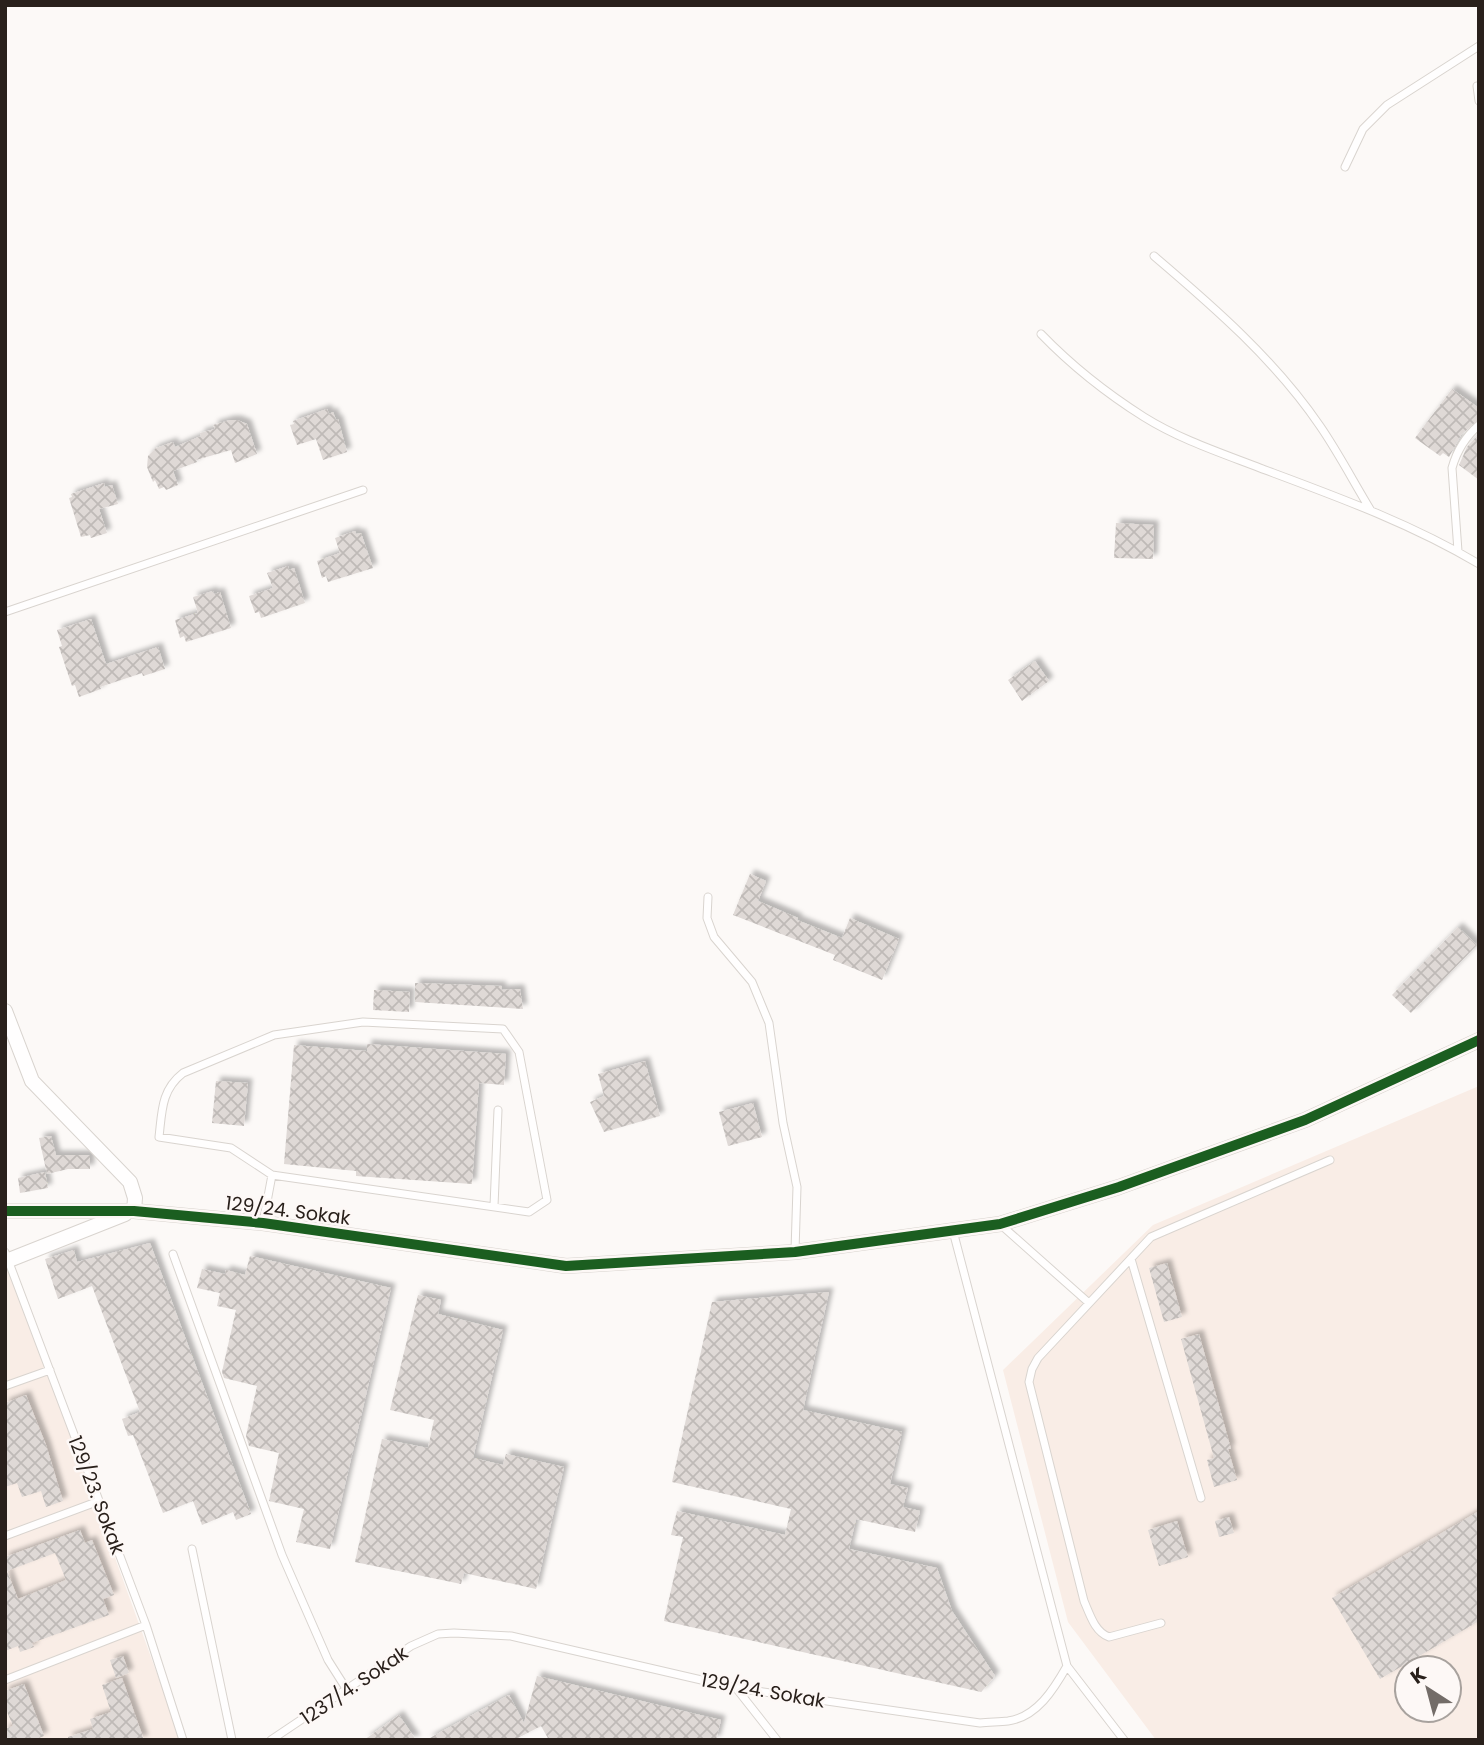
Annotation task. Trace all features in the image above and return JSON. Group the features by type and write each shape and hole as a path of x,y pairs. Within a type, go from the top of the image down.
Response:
{"street":[{"path":"5,1011 32,1082 130,1182 135,1198 133,1211"},
{"name":"129/24. Sokak","path":"5,1211 133,1211 264,1223 566,1266 795,1252 1000,1224 1119,1187 1304,1120 1479,1040"},
{"name":"129/24. Sokak","path":"6,1258 133,1211"}],"lane":[{"path":"1345,167 1363,129 1387,106 1479,46"},
{"path":"1477,86 1479,101"},
{"path":"1154,256 1213,306 1264,356 1319,425 1370,509"},
{"path":"1041,334 1070,364 1145,418 1199,444 1370,509 1458,551 1479,564"},
{"path":"1458,551 1452,468 1466,436 1479,425"},
{"path":"5,612 363,490"},
{"path":"708,897 707,918 715,937 752,982 769,1023 783,1123 797,1187 795,1252"},
{"path":"363,1021 503,1029 519,1052 547,1200 529,1212 272,1175 231,1149 159,1137 164,1098 178,1077 274,1035 363,1021"},
{"path":"494,1206 498,1110"},
{"path":"1161,1623 1110,1637 1101,1634 1094,1624 1084,1601 1029,1382 1032,1369 1038,1358 1151,1237 1330,1160"},
{"path":"264,1223 272,1175"},
{"path":"1000,1224 1089,1303"},
{"path":"953,1231 1067,1666 1124,1740"},
{"path":"173,1254 282,1555 328,1660 346,1690"},
{"name":"129/23. Sokak","path":"6,1258 146,1625 183,1740"},
{"path":"1131,1259 1201,1498"},
{"path":"5,1386 50,1370"},
{"path":"5,1536 99,1501"},
{"path":"192,1549 232,1740"},
{"path":"5,1680 146,1625"},
{"name":"129/24. Sokak","path":"438,1634 511,1636 736,1688 980,1723 1010,1721 1029,1713 1051,1695 1067,1666"},
{"name":"1237/4. Sokak","path":"271,1740 411,1646 438,1634"},
{"path":"736,1688 777,1740"}],"shaded area":[{"path":"1479,1086 1479,1740 1156,1740 1068,1622 1003,1370 1153,1225"},
{"path":"5,1254 181,1740 5,1740"}],"building":[{"path":"1452,389 1479,408 1479,419 1461,435 1449,457 1443,453 1440,456 1415,438"},
{"path":"327,409 329,414 333,412 336,420 338,419 347,452 323,460 316,439 297,445 290,425 294,424 293,421"},
{"path":"230,420 247,424 257,454 235,463 231,450 196,460 197,462 173,471 178,485 166,490 164,487 159,489 147,467 148,456 156,448 173,442 175,447 201,436 200,433 215,429 213,425"},
{"path":"1479,434 1479,480 1459,465 1467,447"},
{"path":"104,483 105,487 112,485 118,504 99,509 107,533 91,538 90,535 81,537 69,498 72,497 71,494"},
{"path":"1116,523 1154,525 1153,559 1114,558"},
{"path":"355,531 356,534 361,533 373,568 328,582 326,576 322,578 317,561 340,553 335,538"},
{"path":"288,566 289,570 294,568 305,603 261,618 259,612 255,613 249,596 273,588 267,573"},
{"path":"213,591 214,594 220,592 231,628 186,642 184,636 180,638 175,620 198,613 193,597"},
{"path":"91,619 106,664 158,647 165,669 143,676 142,673 79,697 75,685 72,686 59,647 62,646 57,630"},
{"path":"1035,661 1049,681 1022,701 1008,680"},
{"path":"750,874 766,881 758,901 798,918 797,920 842,938 850,918 899,939 882,980 833,960 835,955 733,915"},
{"path":"1458,927 1477,945 1411,1013 1392,995"},
{"path":"415,983 520,989 523,1009 415,1002"},
{"path":"374,990 410,992 409,1012 373,1010"},
{"path":"367,1044 506,1054 504,1085 479,1083 472,1184 356,1176 356,1171 284,1164 294,1045 367,1051"},
{"path":"645,1061 660,1116 604,1132 590,1102 604,1096 598,1074"},
{"path":"216,1081 248,1083 244,1126 212,1123"},
{"path":"753,1103 762,1137 728,1146 719,1112"},
{"path":"51,1136 56,1155 90,1155 90,1169 68,1169 47,1174 39,1138"},
{"path":"45,1172 48,1188 20,1193 18,1178"},
{"path":"150,1243 251,1514 236,1520 233,1512 202,1525 193,1501 163,1513 133,1435 128,1436 122,1419 140,1412 92,1286 58,1299 45,1259 74,1250 77,1262"},
{"path":"250,1256 391,1288 330,1549 296,1542 304,1509 269,1501 279,1453 249,1446 246,1436 257,1386 224,1378 222,1372 236,1310 217,1306 220,1293 197,1288 202,1269 225,1274 226,1270 245,1275"},
{"path":"1167,1263 1182,1317 1164,1322 1149,1268"},
{"path":"829,1292 803,1410 902,1432 890,1484 908,1488 903,1507 920,1511 915,1532 856,1519 849,1549 937,1568 952,1611 995,1676 981,1692 664,1621 683,1537 671,1535 677,1511 785,1535 791,1509 672,1482 712,1302"},
{"path":"418,1295 441,1300 438,1314 503,1330 473,1458 503,1465 506,1454 564,1467 536,1589 464,1573 461,1584 355,1562 382,1439 428,1448 434,1420 390,1410"},
{"path":"1199,1334 1237,1480 1214,1487 1207,1460 1214,1458 1181,1339"},
{"path":"26,1395 46,1445 63,1501 46,1507 41,1491 22,1497 17,1483 5,1487 5,1403"},
{"path":"1479,1511 1479,1621 1423,1654 1393,1654 1393,1671 1380,1679 1332,1598"},
{"path":"1229,1517 1234,1533 1219,1537 1215,1521"},
{"path":"1177,1521 1188,1557 1159,1566 1148,1530"},
{"path":"80,1530 85,1543 92,1540 114,1595 103,1599 109,1615 32,1643 34,1647 20,1652 18,1646 5,1651 5,1557","holes":["55,1553 66,1580 18,1599 7,1571"]},
{"path":"123,1656 129,1673 116,1678 110,1660"},
{"path":"537,1676 721,1720 716,1740 549,1740 541,1726 514,1740 426,1740 509,1695 524,1723"},
{"path":"122,1678 144,1740 68,1740 68,1737 93,1729 90,1719 111,1712 102,1685"},
{"path":"24,1684 44,1736 34,1740 5,1740 5,1729 13,1726 5,1707 5,1691"},
{"path":"399,1715 416,1740 364,1740"}],"cycle path":[{"path":"5,1211 134,1211 263,1223 566,1266 795,1252 1000,1224 1119,1187 1305,1120 1479,1040"}]}
